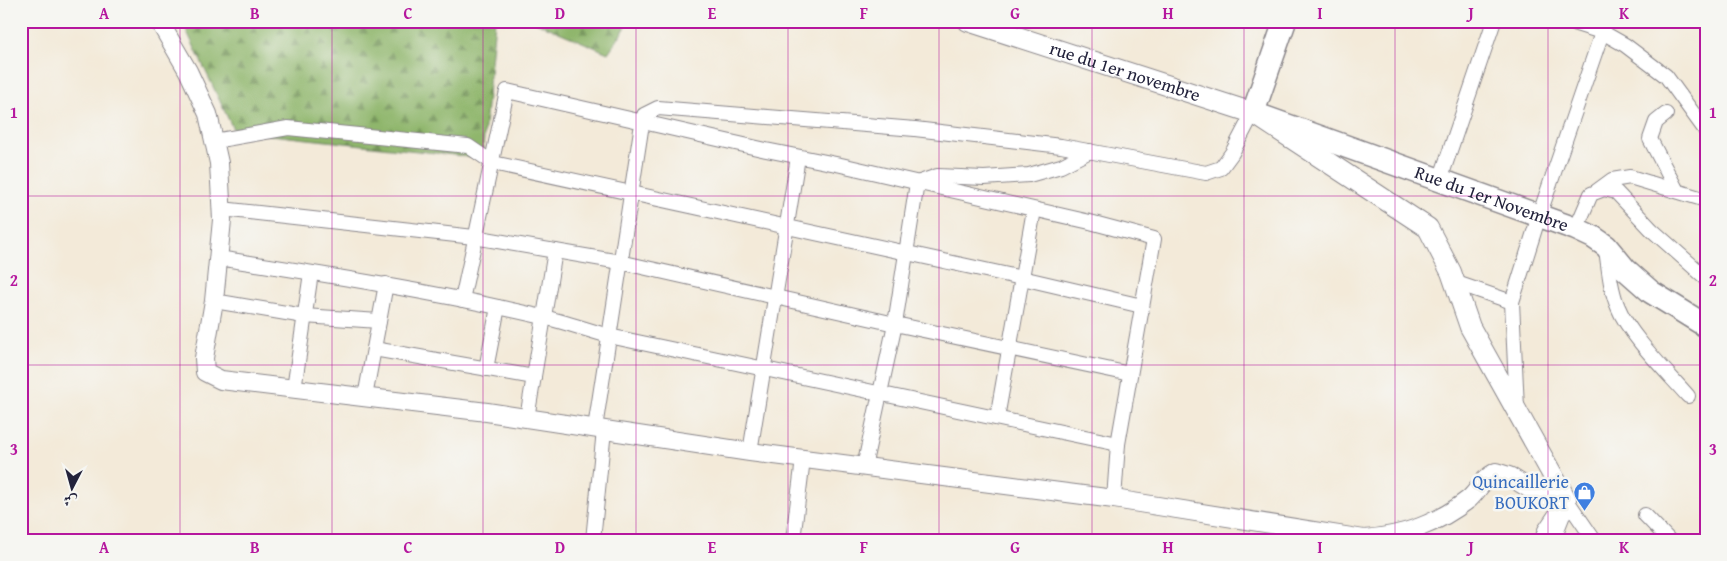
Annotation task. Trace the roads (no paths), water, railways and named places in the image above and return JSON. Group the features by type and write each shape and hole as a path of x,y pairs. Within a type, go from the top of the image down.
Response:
{"main road":[{"name":"rue du 1er novembre","path":"968,21 1253,113 1428,228 1440,249 1470,327 1566,499"},
{"path":"1253,113 1285,21"},
{"name":"Rue du 1er Novembre","path":"1253,113 1593,236 1606,246 1650,292 1706,326"},
{"path":"1553,540 1555,527 1566,499"}],"street":[{"path":"159,21 188,71 208,114 219,163 222,209 214,302 204,358 206,372 221,380 527,418 750,452 1114,499 1364,539 1389,538 1422,527 1450,513 1471,497 1487,476 1496,472 1509,476 1541,496 1566,499 1594,540"},
{"path":"1440,180 1494,21"},
{"path":"1567,21 1604,27 1666,76 1706,131"},
{"path":"1518,410 1512,302 1539,216 1604,27"},
{"path":"462,300 474,237 508,91 1090,222 1154,240 1118,444 1114,499"},
{"path":"593,540 600,429 609,336 644,115 658,108 915,129 1090,151 1206,173 1221,168 1232,153 1253,113"},
{"path":"1666,114 1656,122 1650,139 1677,191"},
{"path":"214,141 288,128 468,146 492,163 1022,278 1142,306"},
{"path":"917,183 937,176 984,178 1029,175 1061,166 1090,151"},
{"path":"750,452 798,157"},
{"path":"1595,193 1612,180 1630,177 1706,200"},
{"path":"864,467 895,324 917,183"},
{"path":"1576,229 1591,194 1604,189 1616,192 1652,230 1706,278"},
{"path":"222,209 474,237 620,262 895,324 1130,374"},
{"path":"996,418 1034,210"},
{"path":"1606,246 1612,288 1618,308 1633,333 1688,396"},
{"path":"527,418 555,251"},
{"path":"218,258 386,284 498,307 545,317 609,336 1118,444"},
{"path":"294,389 311,273"},
{"path":"1454,282 1512,302"},
{"path":"365,397 386,284"},
{"path":"214,302 304,316 379,321"},
{"path":"486,369 498,307"},
{"path":"374,348 534,377"},
{"path":"793,540 804,459"},
{"path":"1542,540 1545,530 1566,499"},
{"path":"1645,515 1669,540"}],"place":[{"name":"Quincaillerie BOUKORT","path":"1585,511"}]}
